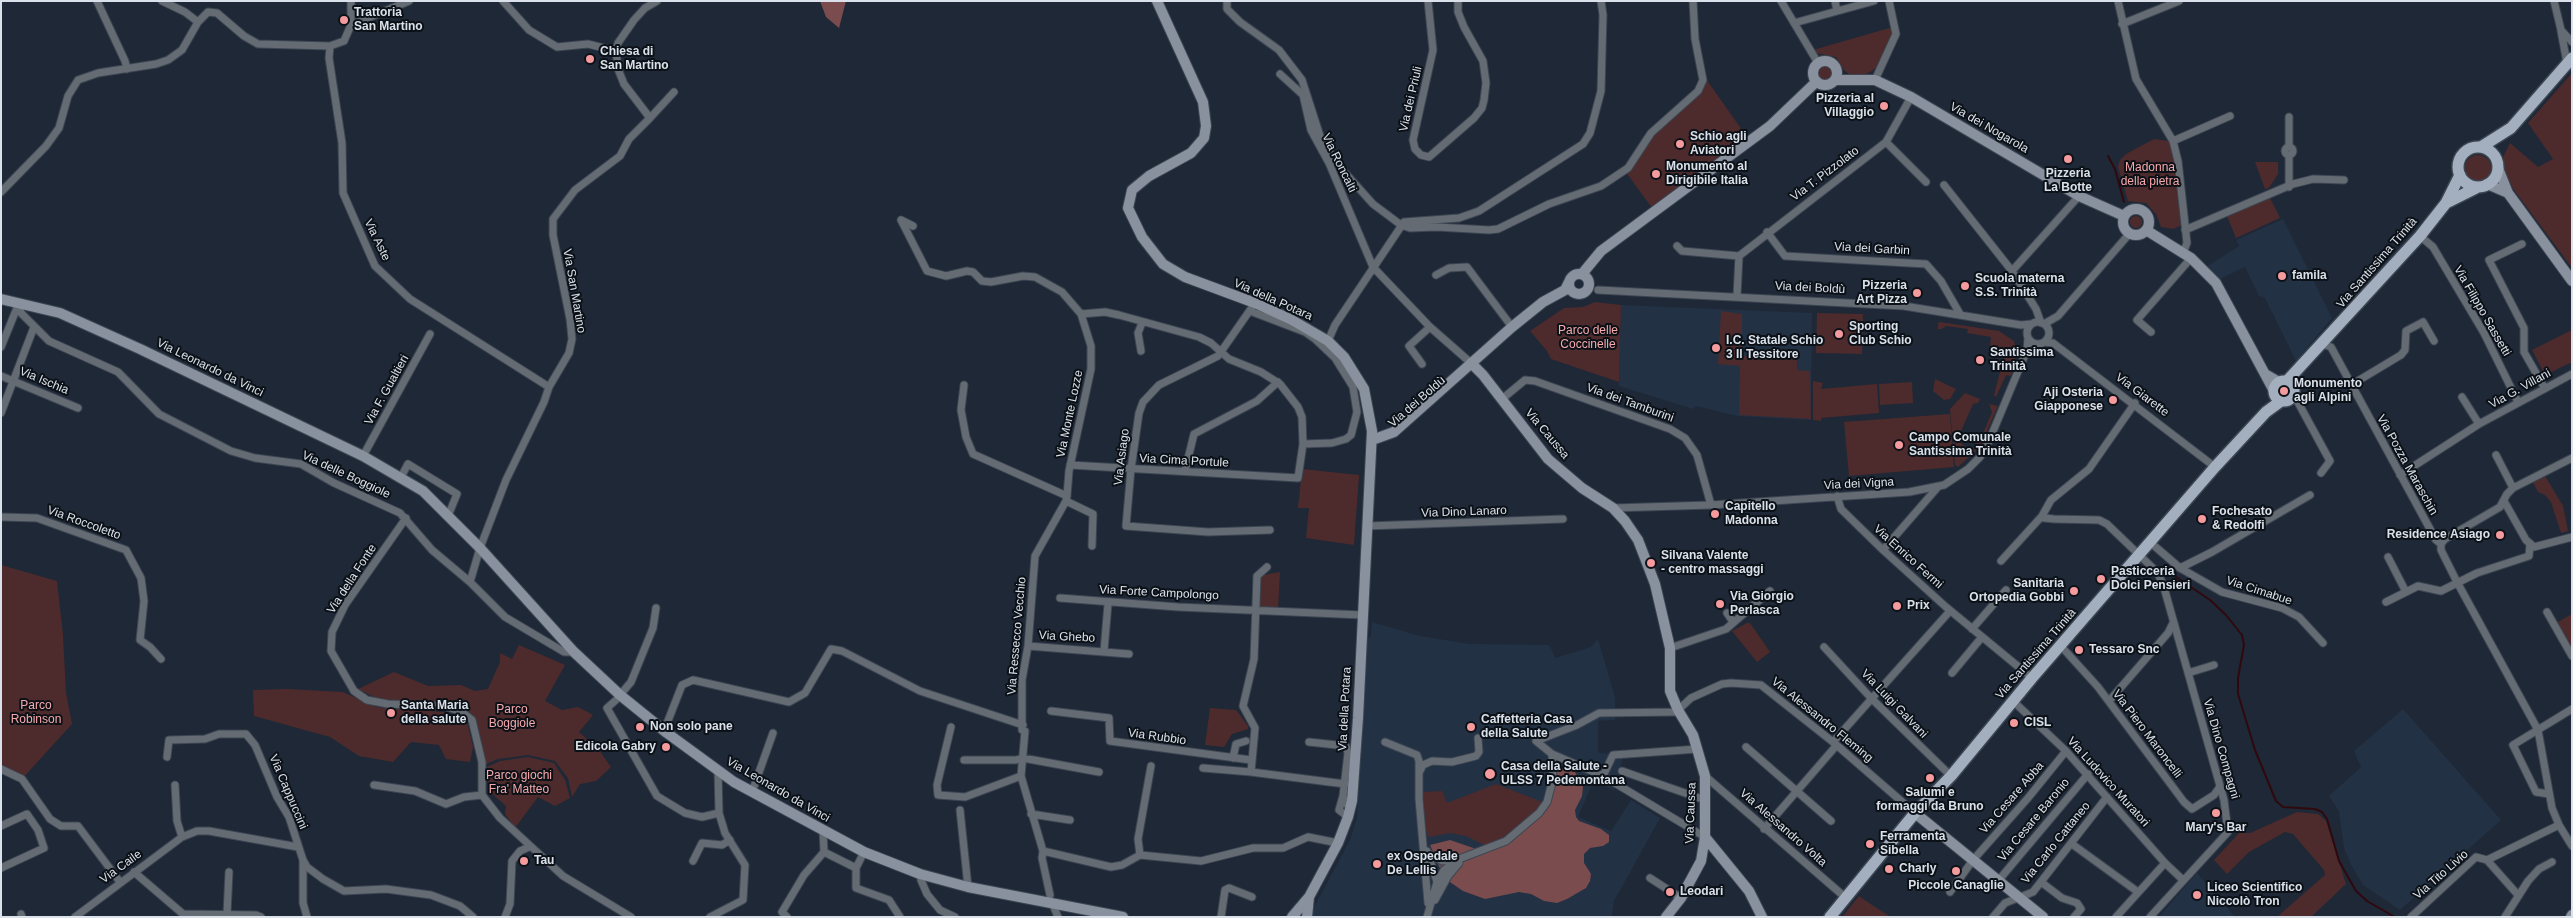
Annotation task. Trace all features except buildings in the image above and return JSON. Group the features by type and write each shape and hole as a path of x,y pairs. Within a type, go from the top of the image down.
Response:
{"main road":[{"name":"Via Santissima Trinità","path":"1830,917 1915,813 1951,776 2060,645 2420,236 2446,203 2460,175 2458,163 2464,152 2469,148 2482,147 2511,128 2569,60"},
{"name":"Via Santissima Trinità","path":"2446,203 2495,178 2497,164 2511,128"},
{"path":"2482,147 2490,151 2497,164"},
{"path":"2460,175 2467,183 2482,186"}],"street":[{"path":"97,1 121,51 127,69"},
{"path":"162,1 184,12 198,22"},
{"path":"1,192 46,146 59,128 68,96 78,80 98,73 156,64 168,60 182,50 202,16 212,11 218,13 244,36 258,44 330,46 344,41 351,25 351,1"},
{"path":"351,25 409,1"},
{"path":"503,1 529,30 557,47 588,44 616,51"},
{"path":"650,118 624,84 618,69 616,51 618,43 634,20 645,8 657,1"},
{"name":"Via della Potara","path":"1157,1 1203,102 1206,126 1204,138 1191,153 1149,176 1132,190 1128,208 1142,237 1163,264 1185,277 1253,307 1292,320 1328,341 1344,357 1364,389 1375,440 1367,526 1358,718 1351,806 1338,843 1309,897 1292,917"},
{"path":"1227,1 1227,9 1240,22 1279,50 1302,80 1321,139 1338,166 1362,194 1401,225 1410,228 1498,229 1549,204 1601,186 1628,168 1651,133 1698,91 1703,80 1696,44 1693,1"},
{"name":"Via dei Priuli","path":"1428,1 1433,50 1413,145 1420,155 1429,157 1474,118 1482,108 1484,100 1486,83 1483,61 1458,12 1458,1"},
{"path":"1328,341 1335,326 1401,225 1412,220 1434,221 1459,218 1479,211 1583,144 1590,133 1601,91 1603,15 1600,1"},
{"path":"1781,1 1818,63"},
{"path":"1835,1 1837,11"},
{"path":"1794,23 1874,1"},
{"path":"1875,80 1896,34 1889,1"},
{"path":"2118,1 2136,79 2174,141 2187,243 2187,256 2137,320 2151,332"},
{"path":"2122,24 2179,1"},
{"path":"2554,1 2569,60"},
{"path":"2562,30 2572,42"},
{"name":"Via Aste","path":"330,46 329,58 342,143 343,193 375,266 410,299 549,387"},
{"path":"1826,61 1834,64 1838,71 1836,80 1827,86 1816,82 1813,72 1818,63 1826,61"},
{"name":"Via Roncalti","path":"1280,74 1303,95 1311,130 1329,163 1373,267"},
{"name":"Via dei Nogarola","path":"1836,80 1875,80 1911,97 2080,196 2124,216"},
{"path":"1569,282 1571,290 1585,281 1601,251 1770,126 1816,82"},
{"name":"Via San Martino","path":"470,582 480,548 506,480 544,402 549,387 569,353 572,339 570,318 553,234 553,219 575,190 620,156 629,139 674,92"},
{"name":"Via T. Pizzolato","path":"1738,256 1886,142 1911,97"},
{"path":"2174,141 2230,116"},
{"path":"2288,186 2288,155 2285,150 2289,146 2289,116"},
{"path":"1886,142 1926,182"},
{"path":"2497,164 2508,193 2572,281"},
{"path":"2185,230 2306,180 2344,180"},
{"name":"Via Giarette","path":"1944,185 2012,271 2036,309 2041,326 2053,343 2135,403 2215,467"},
{"path":"2482,186 2508,193"},
{"path":"2012,271 2080,196"},
{"path":"2130,210 2143,210 2150,222 2146,230 2139,234 2130,233 2123,224 2124,216 2130,210"},
{"name":"Via Monte Lozze","path":"913,226 901,220 927,272 946,276 968,271 973,272 982,282 1023,276 1035,277 1062,292 1081,314 1091,346 1091,369 1070,465 1066,499"},
{"path":"2146,230 2187,256 2216,283 2226,298 2262,372 2300,407 2330,461 2321,472"},
{"name":"Via dei Garbin","path":"1767,232 1785,256 1926,264 1941,281 1960,314"},
{"path":"2041,343 2041,326 2053,320 2130,233"},
{"name":"Via Filippo Sassetti","path":"2420,236 2433,247 2484,333 2518,402"},
{"path":"2522,244 2490,260 2524,328 2524,352 2544,387"},
{"path":"1677,246 1682,252 1738,256 1737,296"},
{"name":"Via Caussa","path":"1373,267 1430,327 1473,365 1548,459 1582,488 1613,508 1638,540 1670,648 1670,691 1698,749 1705,776 1705,837 1701,861 1680,898 1666,917"},
{"path":"1436,275 1449,268 1467,267 1509,330"},
{"name":"Via dei Boldù","path":"1375,440 1394,432 1473,365 1509,330 1552,296 1565,290 1575,275 1598,290 1663,295 1737,296 1904,306 2021,325 2041,326"},
{"name":"Via dei Boldù","path":"1552,296 1585,281"},
{"name":"Via Leonardo da Vinci","path":"1,298 60,313 364,456 423,491 480,548 574,652 618,697 718,771 752,792 864,852 920,874 968,887 1052,900 1123,917"},
{"path":"1,346 19,303"},
{"name":"Via delle Boggiole","path":"19,303 21,313 34,327 57,346 118,372 159,414 231,451 255,458 301,464 334,483 387,505 406,518 432,550 512,621 564,652 574,652"},
{"path":"1081,314 1105,312 1199,337 1211,343 1229,359 1262,372 1278,382 1298,406 1302,417 1303,444 1332,443 1346,440 1351,435 1357,412 1353,387 1335,358 1305,332 1253,307"},
{"name":"Via Asiago","path":"1253,307 1222,353 1159,385 1143,402 1139,413 1131,469 1126,526 1208,532 1270,530"},
{"path":"1141,351 1138,332 1142,322"},
{"path":"2352,385 2402,355 2405,350 2406,331 2423,322 2434,341"},
{"path":"2021,325 2028,336 2041,343"},
{"name":"Via dei Vigna","path":"1613,508 1711,505 1910,492 1937,488 1960,476 1980,457 1989,441 2027,350 2028,336 2041,326"},
{"path":"1,412 34,327"},
{"path":"1422,364 1409,346 1430,327"},
{"name":"Via F. Gualtieri","path":"364,456 430,334"},
{"name":"Via Pozza Maraschin","path":"2326,342 2331,347 2436,540 2441,544 2441,550 2457,582 2538,730 2549,794 2559,825 2572,846"},
{"path":"2027,350 2041,343"},
{"name":"Via Giarette","path":"2041,343 2053,343"},
{"name":"Via G. Villani","path":"2400,475 2479,424 2571,374"},
{"name":"Via Ischia","path":"1,376 78,408"},
{"name":"Via dei Tamburini","path":"1502,399 1525,380 1535,381 1670,429 1685,438 1697,455 1711,505"},
{"path":"1185,471 1194,434 1257,401 1278,382"},
{"path":"964,385 962,410 966,437 973,454 1093,514 1092,546"},
{"path":"2462,397 2479,424"},
{"path":"2002,561 2042,516 2051,500 2089,469 2135,403"},
{"name":"Via Cima Portule","path":"1070,465 1298,478 1303,444"},
{"path":"2496,455 2513,488"},
{"path":"2441,544 2444,539 2500,507 2507,494 2513,488 2572,458"},
{"path":"401,478 408,464 457,494 448,516"},
{"path":"1883,550 1937,488"},
{"path":"2180,568 2212,552 2310,495"},
{"name":"Via Enrico Fermi","path":"1837,496 1846,515 1883,550 1950,611 2032,678"},
{"name":"Via Ressecco Vecchio","path":"1058,917 1042,858 1043,851 1021,776 1026,731 1022,730 1022,680 1028,646 1035,556 1066,499"},
{"path":"2386,602 2424,586 2441,591 2477,573 2529,556 2530,544 2504,501"},
{"name":"Via Dino Compagni","path":"2042,516 2054,519 2099,520 2107,524 2153,568 2163,584 2227,815 2228,832 2183,880"},
{"name":"Via Roccoletto","path":"1,517 37,518 126,550 141,578 144,601 140,640 161,658"},
{"name":"Via della Fonte","path":"406,518 345,605 332,632 331,650 354,691 367,700 388,704 444,706 462,712 472,720 482,762 482,795"},
{"name":"Via Dino Lanaro","path":"1367,526 1563,519"},
{"path":"2530,544 2540,547 2572,537"},
{"name":"Via Cimabue","path":"2151,543 2180,568 2222,592 2282,608 2299,617 2324,643"},
{"path":"2388,556 2406,592"},
{"path":"1251,772 1255,728 1243,706 1254,659 1257,576 1267,567"},
{"path":"1670,648 1726,629 1770,590"},
{"path":"1972,629 2006,590"},
{"name":"Via Forte Campolongo","path":"1060,598 1362,615"},
{"name":"Via Ghebo","path":"1104,651 1108,604 1110,602"},
{"path":"656,608 653,628 631,682 607,708 657,796 685,813 702,817 719,813"},
{"path":"1764,829 1797,793 1871,698 1950,611"},
{"path":"2547,612 2572,656"},
{"path":"1727,613 1733,622"},
{"path":"2109,701 2168,633 2173,623"},
{"path":"1952,673 1982,638"},
{"name":"Via Piero Maroncelli","path":"2060,645 2084,670 2109,701 2192,810 2214,795 2220,788"},
{"name":"Via Ghebo","path":"1028,646 1129,654"},
{"name":"Via Luigi Galvani","path":"1824,647 1871,698 1951,776"},
{"path":"664,731 682,685 687,682 693,680 789,702 805,693 832,650 842,650 920,691 1023,725"},
{"path":"2188,673 2214,665"},
{"name":"Via Alessandro Fleming","path":"1678,710 1691,698 1722,684 1732,682 1761,685 1835,744 1915,813"},
{"name":"Via Ludovico Muratori","path":"2013,701 2088,774 2165,863 2183,880"},
{"path":"2549,794 2536,792 2513,745 2572,708"},
{"path":"1678,710 1594,714 1576,725 1536,741 1552,754 1603,776 1705,837 1748,891 1762,917"},
{"name":"Via Rubbio","path":"1051,711 1109,718 1110,741 1251,760"},
{"path":"951,727 937,785 938,795 965,796 1021,776"},
{"path":"752,792 773,733"},
{"name":"Via Cappuccini","path":"168,757 169,740 205,739 220,734 246,734 255,745 277,797 289,817 303,860 323,880 344,891 386,889 431,895 460,906 473,917"},
{"path":"1418,774 1423,765 1432,761 1452,762 1476,756 1479,752 1478,738"},
{"path":"1233,758 1236,744 1246,741"},
{"path":"1309,742 1346,746 1348,753 1343,796 1339,810 1348,818"},
{"path":"1384,742 1417,754 1419,761 1418,774 1428,896 1426,917"},
{"path":"1746,747 1831,821"},
{"path":"1603,776 1613,755 1698,749"},
{"name":"Via Cesare Abba","path":"1950,892 1973,860 2028,798 2066,751"},
{"path":"1430,909 1437,882 1444,870 1459,860 1506,841 1539,813 1547,802 1553,779 1552,754"},
{"path":"964,760 1016,760 1023,758 1099,772"},
{"path":"1140,856 1138,839 1151,766"},
{"path":"1204,768 1344,784"},
{"path":"1,769 22,779 50,819 61,826 78,826 120,882"},
{"path":"710,917 742,900 745,865 725,833 719,813 718,771"},
{"path":"1622,771 1705,800"},
{"name":"Via Cesare Baronio","path":"1998,881 2088,774"},
{"name":"Via Alessandro Volta","path":"1705,776 1846,898"},
{"path":"175,785 177,821 182,837"},
{"path":"374,785 415,792 446,804 464,797 482,795 500,818 563,876 631,917"},
{"path":"1343,796 1346,804 1351,806"},
{"name":"Via Carlo Cattaneo","path":"1993,917 2005,903 2033,892 2107,797"},
{"path":"960,810 968,887"},
{"path":"1915,813 2019,897 2036,915"},
{"path":"1,826 27,814 38,830 44,848 1,868"},
{"path":"1031,814 1070,820"},
{"path":"2518,895 2487,860 2559,825"},
{"path":"787,917 782,912 804,875 824,852 823,830"},
{"name":"Via Caile","path":"75,917 182,837 197,831 209,831 298,847"},
{"path":"1043,851 1111,867 1140,856 1201,861 1253,848 1283,848 1308,837 1338,843"},
{"path":"693,861 702,843 722,845 730,840"},
{"path":"1424,841 1437,882"},
{"path":"2072,844 2138,892"},
{"path":"505,917 510,904 512,861 520,851 529,846"},
{"path":"824,852 856,868"},
{"path":"864,852 856,868 856,888 890,900 900,917"},
{"path":"1428,852 1442,861 1459,860"},
{"path":"1426,917 1456,865 1472,855"},
{"name":"Via Tito Livio","path":"2411,917 2476,857 2487,860"},
{"path":"303,860 303,903 307,917"},
{"path":"2505,917 2518,895 2539,869 2552,862"},
{"path":"2116,917 2165,863"},
{"path":"134,872 183,914 256,914 261,917"},
{"path":"227,914 229,872"},
{"path":"1650,878 1680,898"},
{"path":"921,880 926,894 940,910 955,917"},
{"path":"2150,917 2183,880"},
{"path":"2041,882 2062,898 2077,903 2081,909 2074,917"},
{"path":"1221,917 1225,890 1229,888 1252,897"},
{"name":"Via della Potara","path":"1307,917 1309,897"}],"shaded area":[{"path":"820,1 846,1 839,28 826,17"},
{"path":"2283,219 2332,318 2296,361 2265,298 2259,296 2245,267 2218,280 2206,267 2239,246 2236,240"},
{"name":"I.C. Statale Schio 3 Il Tessitore","path":"1621,305 1812,313 1811,420 1737,416 1696,406 1693,409 1619,386"},
{"name":"Casa della Salute - ULSS 7 Pedemontana","path":"1372,622 1420,636 1470,644 1547,645 1550,646 1555,658 1591,647 1598,639 1615,697 1615,720 1598,721 1598,753 1623,754 1623,758 1614,791 1594,780 1578,817 1611,831 1631,800 1660,818 1614,901 1612,917 1311,917 1312,911 1350,840 1357,817 1368,638 1371,636"},
{"path":"2403,709 2501,820 2400,910 2363,885 2351,865 2344,848 2339,811 2329,796 2361,767 2354,751"},
{"path":"1561,767 1575,772 1583,787 1582,796 1575,810 1576,817 1579,821 1601,829 1609,835 1609,842 1603,846 1590,848 1584,854 1584,863 1591,874 1586,888 1557,903 1544,901 1531,894 1519,892 1485,899 1463,891 1444,878 1430,845 1450,840 1485,852 1540,815 1555,769"},
{"name":"Liceo Scientifico Niccolò Tron","path":"2197,873 2235,917 2159,917"}],"green space":[{"path":"1893,27 1894,34 1876,68 1865,75 1849,74 1844,70 1836,57 1816,53 1813,50"},
{"path":"1825,64 1831,67 1834,73 1831,79 1825,82 1819,79 1816,73 1819,67"},
{"path":"2572,73 2572,268 2514,190 2504,170 2504,155 2510,143 2538,167 2553,159 2528,123"},
{"path":"1706,79 1747,137 1652,208 1625,171 1645,142"},
{"name":"Madonna della pietra","path":"2154,139 2169,141 2178,166 2182,225 2173,229 2161,227 2156,214 2146,203 2128,201 2118,167 2120,160 2126,154"},
{"path":"2478,155 2487,159 2491,168 2487,177 2478,181 2469,177 2465,168 2469,159"},
{"path":"2255,162 2278,162 2278,174 2269,188 2265,189"},
{"path":"2270,198 2280,218 2236,238 2227,216"},
{"path":"2138,216 2141,217 2141,227 2134,228 2131,227 2130,220 2131,217"},
{"name":"Parco delle Coccinelle","path":"1595,302 1621,305 1619,382 1551,359 1547,351 1530,331 1564,308 1583,307"},
{"path":"1721,311 1742,314 1742,356 1795,358 1797,370 1810,371 1811,419 1739,415 1740,366 1718,364"},
{"name":"Sporting Club Schio","path":"1817,313 1863,314 1862,354 1816,353"},
{"path":"1938,323 1999,331 2014,341 2017,354 2011,376 2006,375 1996,397 1994,395 2005,353 1990,346 1991,337 1967,333 1968,329 1946,326 1938,329"},
{"path":"2572,330 2572,362 2545,375 2532,350"},
{"path":"1935,379 1956,389 1950,399 1944,400 1933,391"},
{"path":"1813,381 1823,383 1821,389 1877,384 1879,413 1821,418 1821,421 1813,420"},
{"path":"1912,382 1913,403 1880,405 1879,384"},
{"path":"2281,384 2287,384 2292,389 2290,398 2281,400 2276,395 2276,389"},
{"path":"1965,393 1980,399 1978,403 1973,404 1957,440 1971,451 1984,431 1992,412 1989,404 1998,406 1980,447 1958,467 1955,465 1950,409"},
{"name":"Campo Comunale Santissima Trinità","path":"1950,414 1954,467 1849,476 1844,422"},
{"path":"1302,469 1359,475 1354,545 1306,538 1309,508 1298,508"},
{"path":"2545,476 2563,506 2568,531 2561,533 2551,502 2545,495 2538,492 2533,482"},
{"name":"Parco Robinson","path":"1,565 57,581 63,635 66,693 72,724 22,779 1,769"},
{"path":"1280,572 1278,610 1260,610 1257,606 1258,576"},
{"path":"2572,614 2572,651 2556,623"},
{"path":"1750,623 1770,652 1757,662 1732,631"},
{"name":"Parco Boggiole","path":"519,645 565,665 545,701 562,710 578,707 593,715 579,732 599,750 611,767 596,781 580,784 572,797 568,778 555,761 528,755 498,759 486,764 474,717 462,708 443,702 391,701 374,697 358,689 394,672 428,686 461,685 475,691 488,689 500,662 500,653 512,659"},
{"path":"287,689 343,692 376,707 444,712 467,722 473,747 470,762 446,759 439,745 411,742 393,762 359,756 330,737 254,716 253,690"},
{"path":"1210,708 1236,710 1248,726 1248,729 1232,734 1224,747 1205,745"},
{"name":"Parco giochi Fra' Matteo","path":"528,757 554,763 565,780 570,798 555,806 538,797 515,828 505,814 506,806 489,791 487,767 500,761"},
{"path":"1496,784 1542,802 1539,810 1518,830 1486,846 1466,836 1450,833 1429,837 1424,826 1422,810 1424,792 1442,791 1447,803"},
{"path":"2297,812 2318,814 2326,821 2346,884 2311,917 2277,917 2325,875 2324,870 2293,834 2285,832 2249,852 2227,874 2214,860 2239,833 2250,833"},
{"path":"1859,896 1875,907 1891,917 1842,917"}],"waterway":[{"path":"2108,156 2115,169 2124,202"},
{"path":"2176,577 2210,600 2226,615 2242,635 2244,645 2238,678 2238,694 2255,750 2276,801 2283,807 2315,809 2322,812 2327,819 2339,861 2356,891 2367,901 2393,916"}],"place":[{"name":"Trattoria San Martino","path":"344,20"},
{"name":"Chiesa di San Martino","path":"590,59"},
{"name":"Pizzeria al Villaggio","path":"1884,106"},
{"name":"Schio agli Aviatori","path":"1680,144"},
{"name":"Pizzeria La Botte","path":"2068,159"},
{"name":"Monumento al Dirigibile Italia","path":"1656,174"},
{"name":"famila","path":"2282,276"},
{"name":"Scuola materna S.S. Trinità","path":"1965,286"},
{"name":"Pizzeria Art Pizza","path":"1917,293"},
{"name":"Sporting Club Schio","path":"1839,334"},
{"name":"I.C. Statale Schio 3 Il Tessitore","path":"1716,348"},
{"name":"Santissima Trinità","path":"1980,360"},
{"name":"Monumento agli Alpini","path":"2284,391"},
{"name":"Aji Osteria Giapponese","path":"2113,400"},
{"name":"Campo Comunale Santissima Trinità","path":"1899,445"},
{"name":"Capitello Madonna","path":"1715,514"},
{"name":"Fochesato & Redolfi","path":"2202,519"},
{"name":"Residence Asiago","path":"2500,535"},
{"name":"Silvana Valente - centro massaggi","path":"1651,563"},
{"name":"Pasticceria Dolci Pensieri","path":"2101,579"},
{"name":"Sanitaria Ortopedia Gobbi","path":"2074,591"},
{"name":"Via Giorgio Perlasca","path":"1720,604"},
{"name":"Prix","path":"1897,606"},
{"name":"Tessaro Snc","path":"2079,650"},
{"name":"Santa Maria della salute","path":"391,713"},
{"name":"CISL","path":"2014,723"},
{"name":"Non solo pane","path":"640,727"},
{"name":"Caffetteria Casa della Salute","path":"1471,727"},
{"name":"Edicola Gabry","path":"666,747"},
{"name":"Casa della Salute - ULSS 7 Pedemontana","path":"1490,774"},
{"name":"Salumi e formaggi da Bruno","path":"1930,778"},
{"name":"Mary's Bar","path":"2216,813"},
{"name":"Ferramenta Sibella","path":"1870,844"},
{"name":"Tau","path":"524,861"},
{"name":"ex Ospedale De Lellis","path":"1377,864"},
{"name":"Charly","path":"1889,869"},
{"name":"Piccole Canaglie","path":"1956,871"},
{"name":"Leodari","path":"1670,892"},
{"name":"Liceo Scientifico Niccolò Tron","path":"2197,895"}]}
